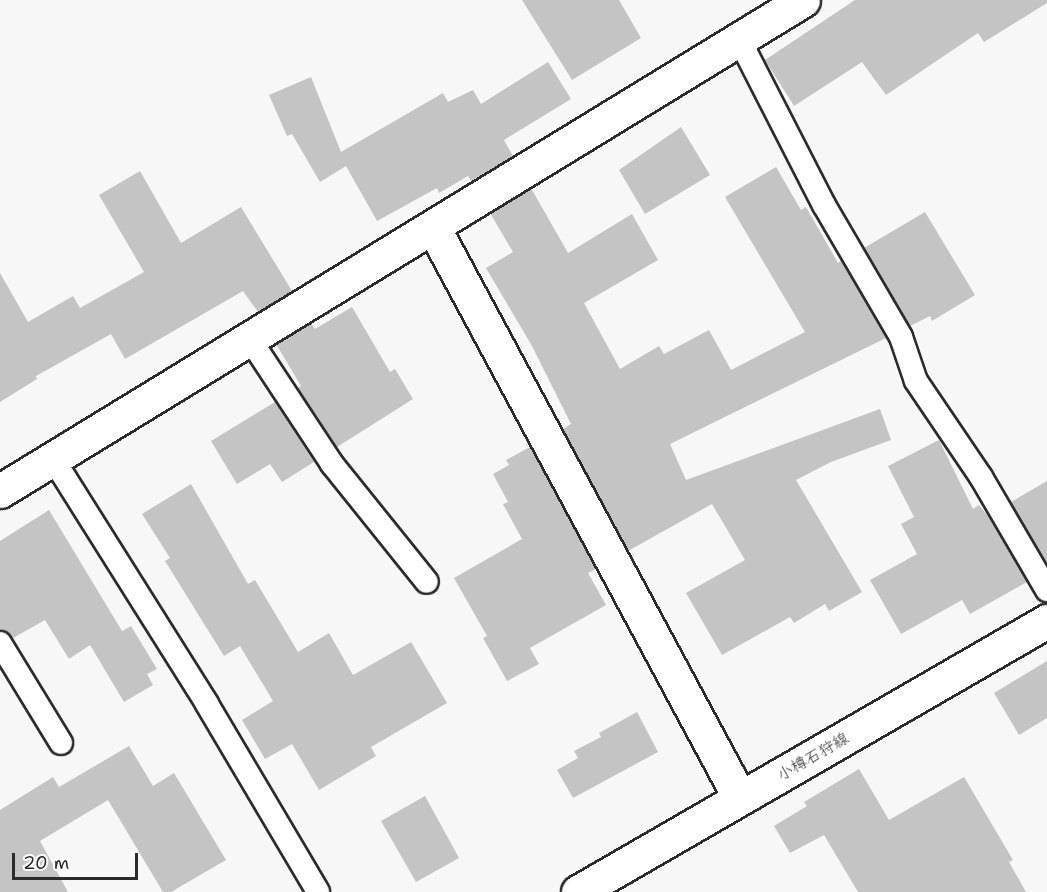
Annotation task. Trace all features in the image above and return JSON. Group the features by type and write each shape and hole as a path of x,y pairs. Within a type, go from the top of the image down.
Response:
{"street":[{"path":"0,490 803,0"},
{"path":"433,226 740,798"},
{"name":"小樽石狩線","path":"578,892 1047,621"}],"lane":[{"path":"739,39 824,205 901,337 916,381 981,477 1047,590"},
{"path":"249,338 332,464 427,582"},
{"path":"53,459 207,704 318,892"},
{"path":"0,643 61,743"}],"building":[{"path":"522,0 619,0 641,38 572,80"},
{"path":"855,0 1047,0 1047,3 984,42 978,33 886,95 862,62 794,106 765,60"},
{"path":"548,62 571,99 504,140 513,156 471,181 468,176 439,193 437,188 377,221 346,166 320,182 292,134 287,136 269,95 311,77 341,152 443,93 448,102 473,90 481,104"},
{"path":"681,127 710,175 645,214 619,170"},
{"path":"776,167 801,210 806,207 838,263 841,261 886,338 670,444 686,480 880,409 891,440 831,462 796,480 862,592 829,611 825,604 794,623 790,617 722,655 686,593 745,560 712,504 628,551 563,429 571,424 532,346 486,268 513,252 490,213 531,188 568,253 632,214 658,260 584,303 620,369 659,346 664,354 709,330 731,370 805,332 725,197"},
{"path":"140,171 181,243 241,207 292,291 258,312 243,291 125,359 111,334 36,376 37,379 0,402 0,273 28,322 73,296 80,308 144,272 99,195"},
{"path":"925,212 975,295 932,321 930,316 910,326 864,248"},
{"path":"352,307 390,372 395,369 413,399 337,447 298,388 301,386 276,344 311,323 315,329"},
{"path":"275,402 314,462 282,482 270,464 237,484 211,441"},
{"path":"939,440 973,509 979,505 988,516 1027,582 970,614 962,600 901,634 870,580 917,554 901,524 914,517 888,466"},
{"path":"530,447 596,569 588,573 606,605 530,648 539,664 507,681 483,638 487,636 454,578 522,539 503,504 508,502 493,474 509,465 506,460"},
{"path":"1047,481 1047,563 1011,502"},
{"path":"191,484 248,584 255,580 298,652 329,633 353,675 411,642 447,703 371,747 376,756 319,790 292,744 265,759 242,720 273,701 240,646 224,656 165,561 170,558 142,514"},
{"path":"49,510 122,631 131,626 157,669 147,674 153,685 124,702 90,645 69,659 45,620 13,638 0,630 0,541"},
{"path":"1047,661 1047,718 1019,735 994,693"},
{"path":"637,712 658,752 573,798 557,770 578,758 574,751 601,737 599,733"},
{"path":"129,746 153,786 174,773 226,860 171,892 163,892 108,800 40,841 68,892 0,892 0,810 53,777 59,787"},
{"path":"859,769 889,820 964,777 1013,860 1009,862 1026,892 858,892 824,835 790,853 774,826 807,806 804,802"},
{"path":"425,796 459,858 416,882 381,821"}]}
